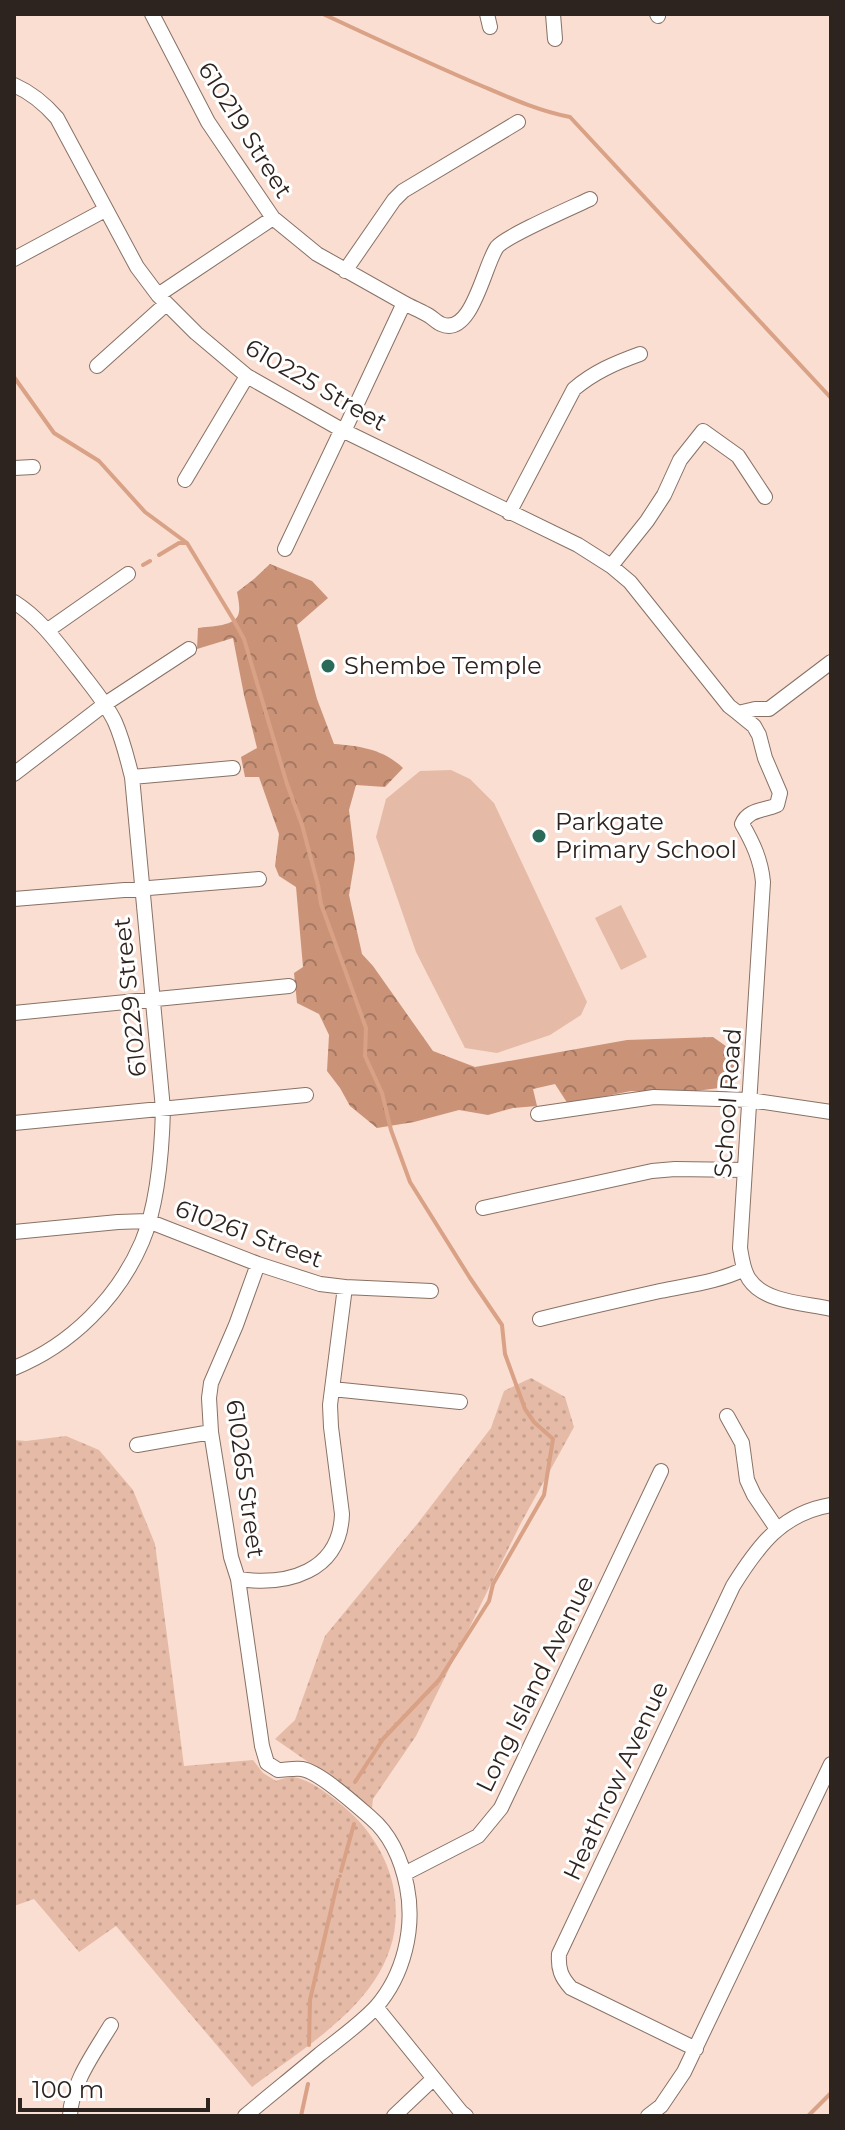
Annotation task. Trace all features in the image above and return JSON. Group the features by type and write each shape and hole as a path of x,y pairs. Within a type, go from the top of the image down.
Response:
{"street":[{"name":"610219 Street","path":"152,14 208,122 273,218 317,254 441,324 457,324 470,311 479,285 500,244 590,199"},
{"path":"553,14 555,39"},
{"name":"610225 Street","path":"14,85 35,96 57,118 137,267 162,299 247,376 342,429 578,545 630,582 729,706 754,726 759,735 780,793 777,805 756,811 743,820 742,824 752,840"},
{"path":"345,271 403,191 518,122"},
{"path":"14,259 105,210"},
{"path":"97,366 162,299 273,218"},
{"path":"285,549 404,303"},
{"path":"509,513 574,389 609,365 640,354"},
{"path":"185,480 247,376"},
{"path":"611,566 647,521 664,495 680,460 703,431 738,456 765,497"},
{"path":"14,468 33,467"},
{"path":"48,630 128,574"},
{"name":"610229 Street","path":"14,602 48,630 105,704 125,751 132,777 163,1109 161,1159 148,1221 142,1241 115,1291 86,1322 59,1343 14,1368"},
{"path":"14,774 105,704 189,649"},
{"path":"738,713 769,709 831,662"},
{"path":"132,777 233,768"},
{"name":"School Road","path":"744,1269 740,1248 763,910 762,870 752,840"},
{"path":"14,899 259,879"},
{"path":"14,1013 289,986"},
{"path":"14,1123 306,1095"},
{"path":"538,1114 654,1097 750,1100 831,1112"},
{"path":"483,1208 652,1171 745,1170"},
{"path":"14,1232 148,1221"},
{"name":"610261 Street","path":"148,1221 258,1264 320,1284 431,1291"},
{"name":"610265 Street","path":"258,1264 211,1383 209,1398 211,1432 231,1557 238,1579 270,1579 303,1574 326,1558 336,1543 342,1514 331,1427 332,1389 345,1287"},
{"path":"540,1319 721,1278 744,1269 758,1288 771,1295 831,1309"},
{"path":"332,1389 460,1402"},
{"path":"727,1416 742,1443 747,1480 777,1529"},
{"path":"137,1445 211,1432"},
{"name":"Long Island Avenue","path":"404,1874 478,1836 501,1808 661,1471"},
{"name":"Heathrow Avenue","path":"696,2049 571,1988 558,1967 559,1954 733,1586 755,1551 777,1529 798,1516 831,1505"},
{"path":"238,1579 267,1763 278,1770 306,1770 349,1799 379,1825 397,1853 409,1900 409,1929 403,1959 393,1982 376,2007 245,2116"},
{"path":"648,2116 661,2106 696,2049 831,1764"},
{"path":"376,2007 466,2116"},
{"path":"70,2116 70,2102 111,2025"},
{"path":"394,2116 433,2079"}],"shaded area":[{"path":"451,770 470,779 494,803 587,1002 581,1015 550,1035 497,1053 465,1048 416,952 376,837 386,799 420,771"},
{"path":"621,905 647,957 621,970 595,918"},
{"path":"531,1378 565,1397 574,1427 521,1523 416,1736 373,1799 372,1808 275,1739 295,1720 325,1636 491,1428 504,1391"},
{"path":"66,1436 99,1450 133,1490 155,1544 184,1766 253,1760 263,1773 276,1781 293,1777 309,1782 335,1799 362,1825 380,1851 392,1881 395,1925 388,1955 374,1982 330,2028 252,2087 116,1926 79,1952 34,1899 14,1906 14,1440"}],"green space":[{"path":"270,564 312,581 328,598 297,625 317,699 334,744 371,750 403,768 385,787 356,785 349,810 355,859 349,895 362,954 433,1051 475,1067 627,1040 713,1037 730,1049 737,1068 727,1087 680,1093 631,1091 568,1104 555,1084 533,1089 537,1106 488,1115 459,1110 377,1128 350,1106 327,1071 329,1035 319,1014 297,1003 294,973 303,967 296,887 279,876 275,866 279,834 259,777 245,777 241,757 257,748 233,638 197,649 198,628 233,621 239,612 237,592"}],"waterway":[{"path":"323,14 503,95 570,117 831,398"},
{"path":"14,377 54,433 99,461 145,512 187,543 244,639 302,825 321,904 366,1028 365,1056 382,1093 391,1130 410,1182 502,1325 505,1354 525,1409 553,1439 544,1495 493,1584 489,1601 439,1680 383,1739 355,1782"},
{"path":"159,555 179,543 185,543"},
{"path":"143,565 150,561"},
{"path":"341,1871 354,1824"},
{"path":"309,2045 310,2000 338,1880"},
{"path":"301,2116 308,2084"},
{"path":"808,2116 831,2093"}],"place":[{"name":"Shembe Temple","path":"328,666"},
{"name":"Parkgate Primary School","path":"539,836"}]}
